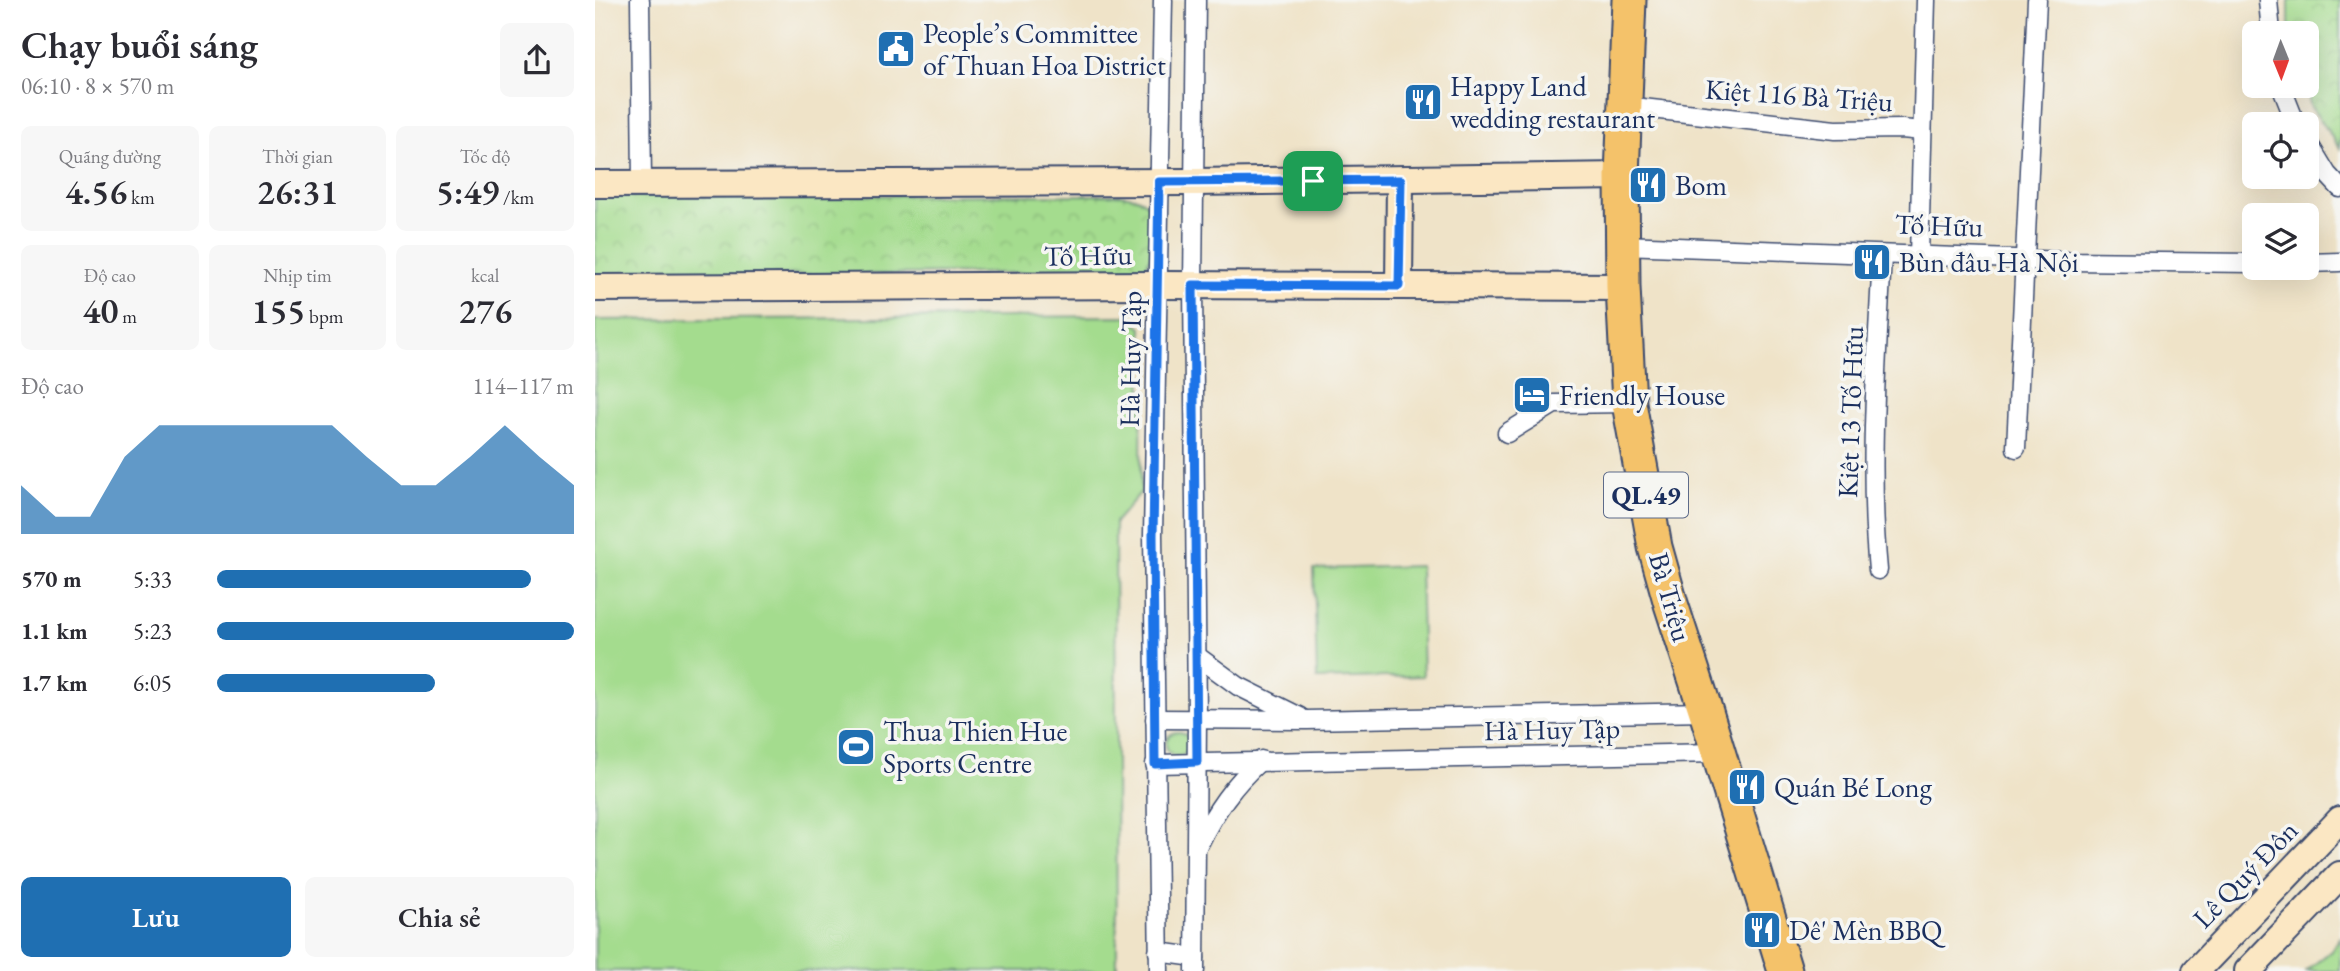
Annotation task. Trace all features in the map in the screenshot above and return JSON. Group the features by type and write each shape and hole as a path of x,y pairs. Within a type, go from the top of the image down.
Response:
{"highway":[{"name":"Bà Triệu","path":"1629,0 1622,176 1623,287 1629,403 1655,547 1785,971"}],"main road":[{"path":"595,184 1195,182 1622,176"},
{"path":"1399,286 1401,180"},
{"name":"Tố Hữu","path":"595,288 1157,285 1623,287"},
{"name":"Lê Quý Đôn","path":"2196,971 2340,820"},
{"path":"2248,971 2340,875"},
{"path":"2265,899 2293,924"}],"street":[{"path":"640,0 642,183"},
{"name":"Hà Huy Tập","path":"1159,971 1153,536 1163,0"},
{"path":"1158,952 1195,964 1197,656 1193,285 1196,0"},
{"name":"Kiệt 116 Bà Triệu","path":"1625,106 1835,130 1922,131 1926,0"},
{"path":"2016,448 2027,259 2037,0"},
{"path":"2267,0 2270,21"},
{"path":"1919,256 1922,131"},
{"path":"2319,161 2340,188"},
{"name":"Tố Hữu","path":"1622,245 1882,255 2242,263"},
{"name":"Kiệt 13 Tố Hữu","path":"1878,570 1873,525 1882,255"},
{"path":"2319,263 2340,262"},
{"path":"1507,433 1554,404 1629,403"},
{"name":"Hà Huy Tập","path":"1197,656 1238,686 1307,720"},
{"name":"Hà Huy Tập","path":"1155,719 1307,720 1706,712"},
{"name":"Hà Huy Tập","path":"1155,764 1718,752"},
{"path":"1196,851 1213,816 1229,793 1261,761"}],"green space":[{"path":"2289,0 2340,0 2340,148 2319,118 2319,112 2315,112 2311,107 2308,98 2319,98 2319,21 2289,21"},
{"path":"595,196 1134,197 1149,208 1152,232 1150,256 1146,266 1137,272 595,276"},
{"name":"Thua Thien Hue Sports Centre","path":"1126,316 1142,328 1141,492 1115,522 1117,971 595,971 595,320"},
{"path":"1420,566 1423,676 1317,679 1314,569"},
{"path":"1178,732 1186,736 1190,744 1186,752 1178,756 1170,752 1166,744 1170,736"},
{"path":"2340,938 2340,971 2306,971 2331,951"}],"place":[{"name":"People’s Committee of Thuan Hoa District","path":"896,49"},
{"name":"Happy Land wedding restaurant","path":"1423,102"},
{"name":"Bom","path":"1648,185"},
{"name":"Bùn đâu Hà Nội","path":"1872,262"},
{"name":"Friendly House","path":"1532,395"},
{"name":"Thua Thien Hue Sports Centre","path":"856,747"},
{"name":"Quán Bé Long","path":"1747,787"},
{"name":"Dê' Mèn BBQ","path":"1762,930"}],"route":[{"path":"1401,180 1399,286 1193,285 1197,762 1155,764 1153,536 1159,182 1313,181 1401,180"}]}
